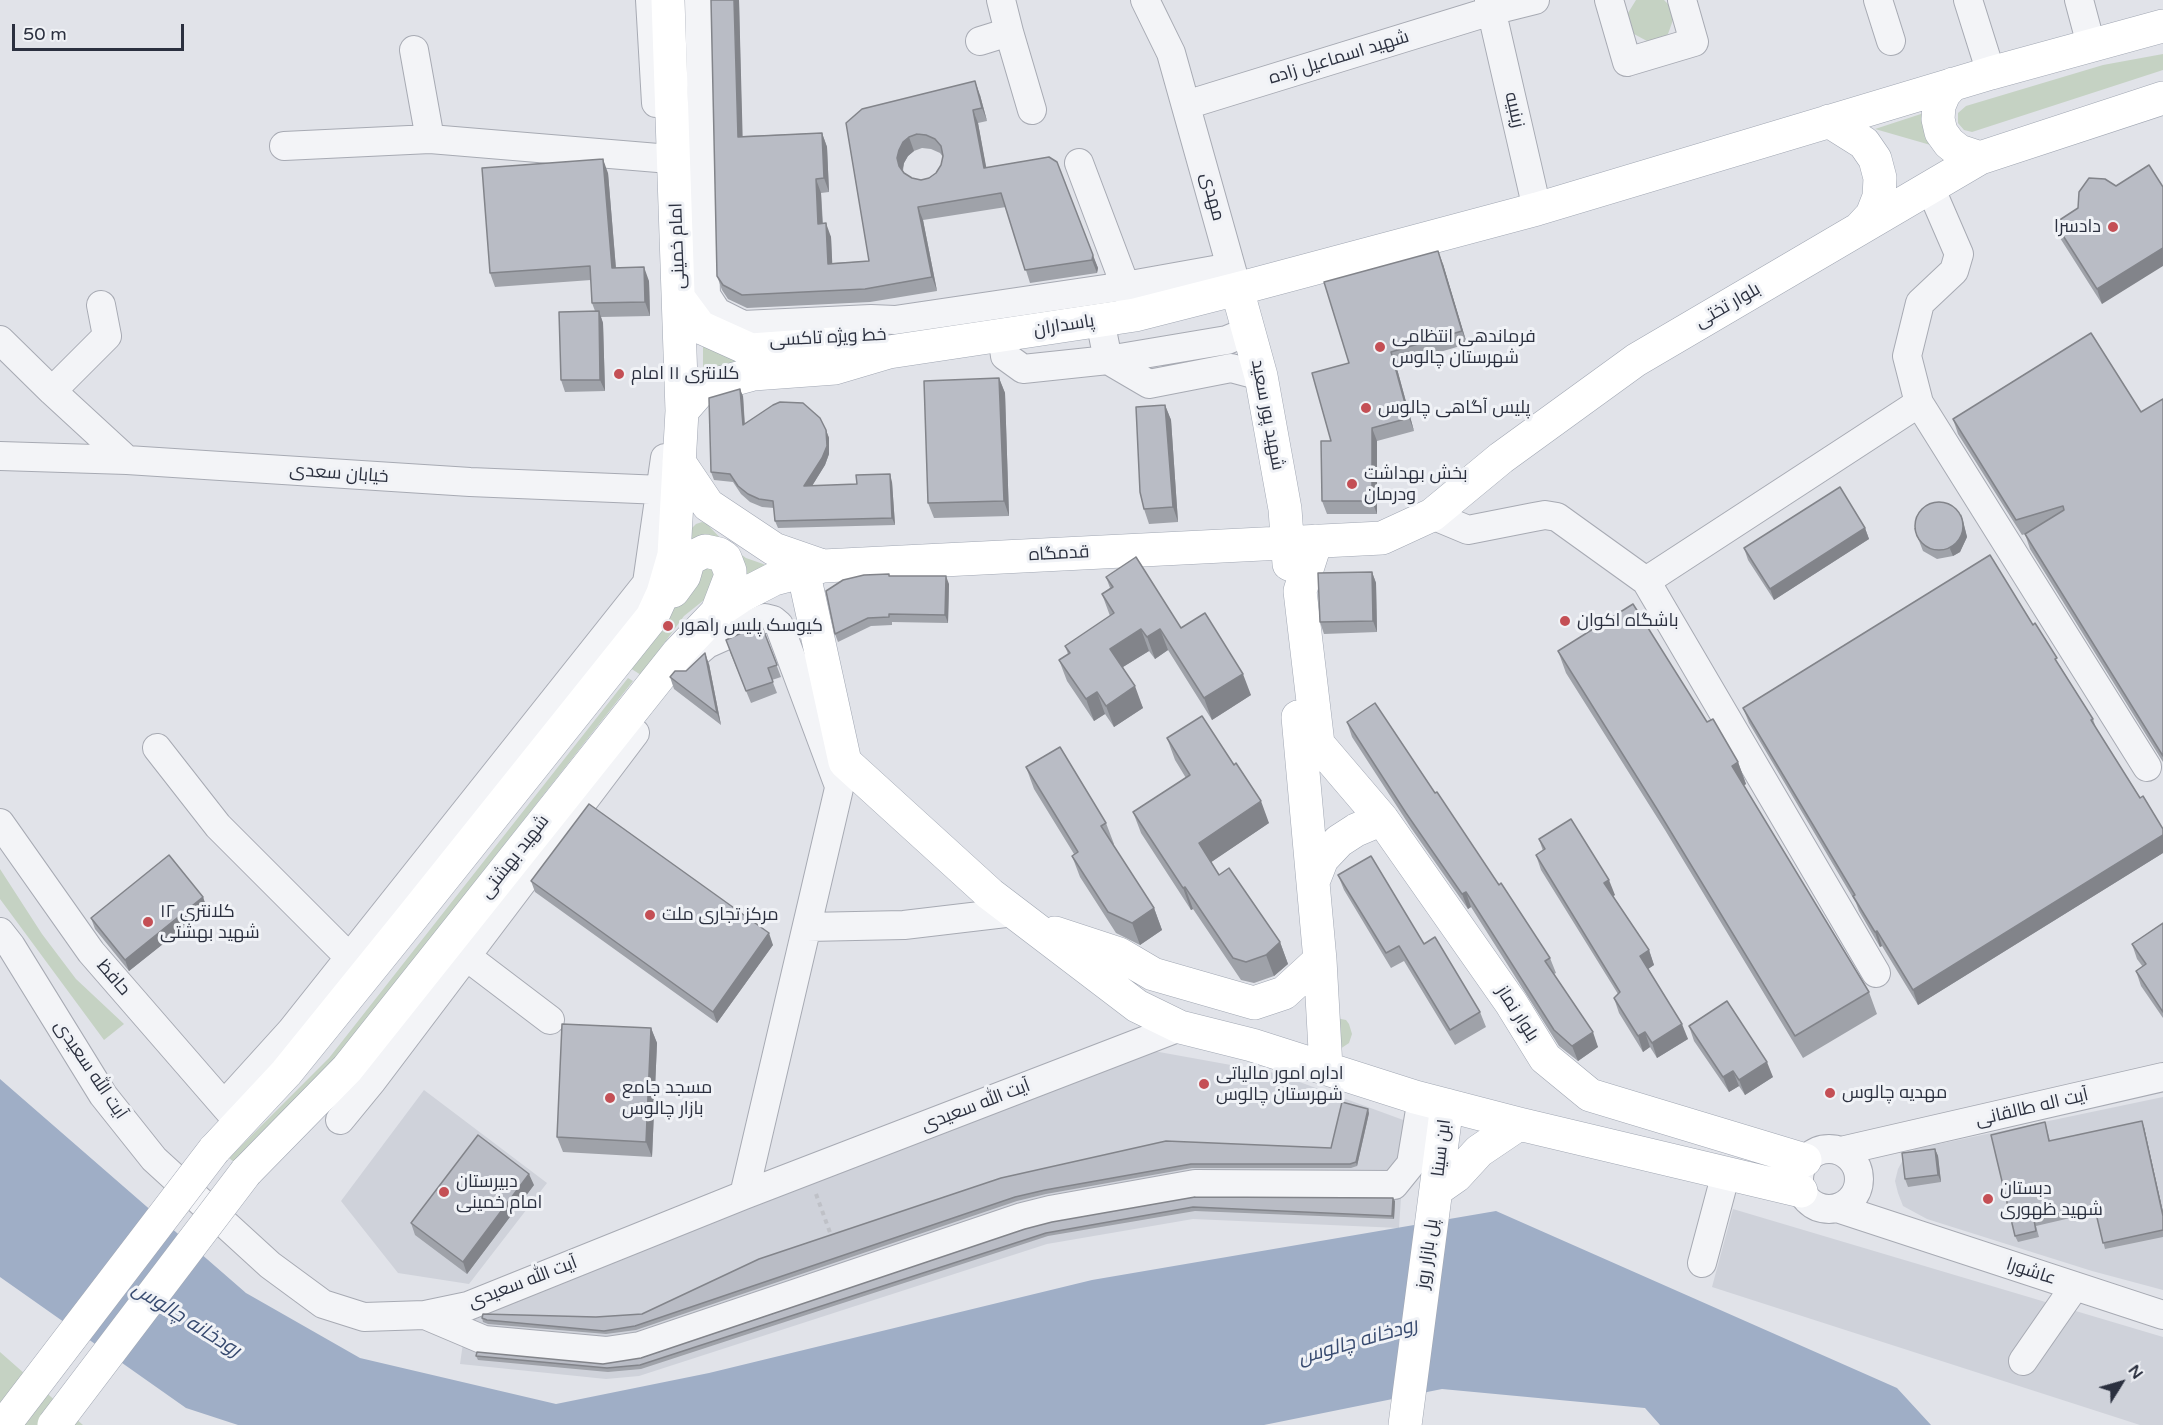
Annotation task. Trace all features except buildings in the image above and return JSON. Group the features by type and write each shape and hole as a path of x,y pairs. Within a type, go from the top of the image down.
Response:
{"main road":[{"name":"امام خمینی","path":"668,0 666,158 680,300 682,411 673,481"},
{"path":"1234,278 1537,209 1991,72 2163,26"},
{"path":"1953,84 1944,94 1939,106 1938,119 1941,132 1959,151 1980,158"},
{"name":"بلوار تختی","path":"1302,542 1382,538 1432,515 1501,458 1635,360 1980,158 2163,98"},
{"path":"1829,121 1863,143 1875,159 1880,178 1879,197 1872,215 1858,230"},
{"name":"پاسداران","path":"889,352 1100,320 1130,300 1234,278"},
{"name":"شهید پور سعید","path":"1234,278 1261,376 1285,509 1302,542 1296,690 1320,960 1326,1068"},
{"path":"680,300 700,327 751,350 834,344 889,352"},
{"path":"682,411 702,388 743,376 835,368 889,352"},
{"path":"673,481 774,549 813,568 842,774 990,894 1137,1006 1180,1027 1252,1045 1435,1102 1519,1124 1726,1173 1803,1175"},
{"path":"652,617 663,593 674,555 673,481"},
{"name":"قدمگاه","path":"813,568 1302,542"},
{"name":"بلوار نماز","path":"1302,542 1300,591 1318,744 1382,819 1511,1003 1545,1058 1590,1095 1803,1175"},
{"path":"4,1425 214,1150 231,1114 286,1073 357,965 652,617 684,576 688,562 705,551 713,551 725,558 730,571 730,578 717,612"},
{"name":"شهید بهشتی","path":"54,1425 246,1172 347,1069 457,949 678,652 717,612 741,596 774,579 813,568"},
{"path":"1313,882 1322,859 1339,841 1382,819"},
{"path":"1022,919 1119,954 1153,974 1254,1003 1284,993 1320,960"},
{"name":"ابن سینا","path":"1435,1102 1436,1190"},
{"path":"1436,1190 1456,1176 1479,1151 1519,1124"},
{"name":"پل بازار روز","path":"1405,1425 1436,1190"}],"street":[{"path":"157,748 218,826 357,965 647,583 673,481 668,398 666,158 650,0"},
{"name":"خط ویژه تاکسی","path":"683,0 692,296 707,319 754,342 838,333 888,336 1030,313 1056,327"},
{"path":"699,0 706,295 717,312 743,325 871,318 895,320 1130,300 1079,163"},
{"path":"1000,0 1032,110"},
{"name":"مهدی","path":"1145,0 1171,53 1234,278"},
{"name":"شهید اسماعیل زاده","path":"1186,105 1490,6 1535,0"},
{"path":"1609,0 1627,62 1694,42 1682,0"},
{"path":"1878,0 1891,41"},
{"path":"1968,0 1991,72"},
{"path":"2079,0 2091,45"},
{"name":"زینبیه","path":"1490,6 1537,209"},
{"path":"980,41 1009,33"},
{"path":"414,50 430,139"},
{"path":"284,146 430,139 666,158"},
{"path":"1930,187 1959,254 1954,271 1920,303 1907,356 1919,403 2147,767"},
{"path":"52,391 106,336 101,305"},
{"path":"1100,320 1108,360 1149,384 1231,368 1261,376"},
{"path":"1008,334 1003,342 1005,356 1023,369 1108,360 1227,340 1249,331"},
{"path":"0,340 127,460"},
{"path":"1646,581 1919,403"},
{"name":"خیابان سعدی","path":"0,456 127,460 470,483 673,481"},
{"path":"1432,515 1468,530 1545,515 1557,517 1646,581 1876,973"},
{"path":"340,1120 372,1081 457,949 694,655 706,644 765,618 773,620 779,626 842,774 744,1195"},
{"name":"حافظ","path":"0,823 91,952 231,1114"},
{"path":"807,927 1022,919"},
{"name":"آیت الله سعیدی","path":"0,932 103,1095 153,1159 270,1265 323,1304 364,1317 425,1315 468,1306 744,1195 1180,1027"},
{"path":"457,949 550,1020"},
{"name":"آیت اله طالقانی","path":"1841,1151 2163,1077"},
{"path":"425,1315 484,1340 606,1351 640,1346 1022,1217 1195,1184 1394,1185 1410,1164 1435,1102"},
{"path":"1898,1228 1872,1206 1859,1180 1856,1165 1841,1151 1822,1149 1813,1154 1803,1175 1812,1204 1821,1209 1837,1208 1850,1202 1856,1194 1859,1180 1874,1158 1901,1138"},
{"path":"1702,1263 1726,1173"},
{"name":"عاشورا","path":"1837,1208 2163,1315"},
{"path":"2023,1361 2074,1286"}],"path":[{"path":"807,1171 846,1276"}],"shaded area":[{"path":"1148,1050 1275,1073 1406,1121 1399,1228 1193,1219 1047,1244 639,1376 606,1379 460,1364 467,1315"},
{"name":"دبیرستان امام خمینی","path":"424,1090 547,1183 469,1284 398,1273 341,1201"},
{"path":"2163,1097 2163,1290 2092,1271 1927,1219 1903,1206 1895,1181 1904,1158 1915,1149"},
{"path":"1733,1209 2163,1337 2163,1425 2140,1425 1712,1287"}],"green space":[{"path":"1636,0 1664,0 1669,5 1673,20 1668,34 1662,38 1647,41 1634,34 1627,21 1628,13"},
{"path":"2163,54 2163,70 1972,132 1964,130 1958,123 1958,113 1966,106 2103,65"},
{"path":"1924,113 1923,128 1934,146 1875,129"},
{"path":"703,346 740,361 703,376"},
{"path":"702,522 746,558 766,565 740,579 682,555 692,528"},
{"path":"712,559 719,588 684,616 641,675 630,668 683,594"},
{"path":"628,678 633,681 334,1061 234,1162 229,1158 329,1058"},
{"path":"0,869 42,934 76,979 124,1024 104,1040 0,899"},
{"path":"1336,1018 1346,1020 1352,1034 1349,1043 1340,1049"},
{"path":"0,1352 83,1425 0,1425"}],"water":[{"name":"رودخانه چالوس","path":"0,1079 246,1293 360,1358 556,1404 709,1373 1092,1280 1496,1211 1897,1388 1931,1425 1660,1425 1645,1408 1442,1389 1264,1425 238,1425 186,1408 0,1277"}],"place":[{"name":"دادسرا","path":"2113,227"},
{"name":"فرماندهی انتظامی شهرستان چالوس","path":"1380,347"},
{"name":"کلانتری ۱۱ امام","path":"619,374"},
{"name":"پلیس آگاهی چالوس","path":"1366,408"},
{"name":"بخش بهداشت ودرمان","path":"1352,484"},
{"name":"باشگاه اکوان","path":"1565,621"},
{"name":"کیوسک پلیس راهور","path":"668,626"},
{"name":"مرکز تجاری ملت","path":"650,915"},
{"name":"کلانتری ۱۲ شهید بهشتی","path":"148,922"},
{"name":"اداره امور مالیاتی شهرستان چالوس","path":"1204,1084"},
{"name":"مهدیه چالوس","path":"1830,1093"},
{"name":"مسجد جامع بازار چالوس","path":"610,1098"},
{"name":"دبیرستان امام خمینی","path":"444,1192"},
{"name":"دبستان شهید ظهوری","path":"1988,1199"}]}
